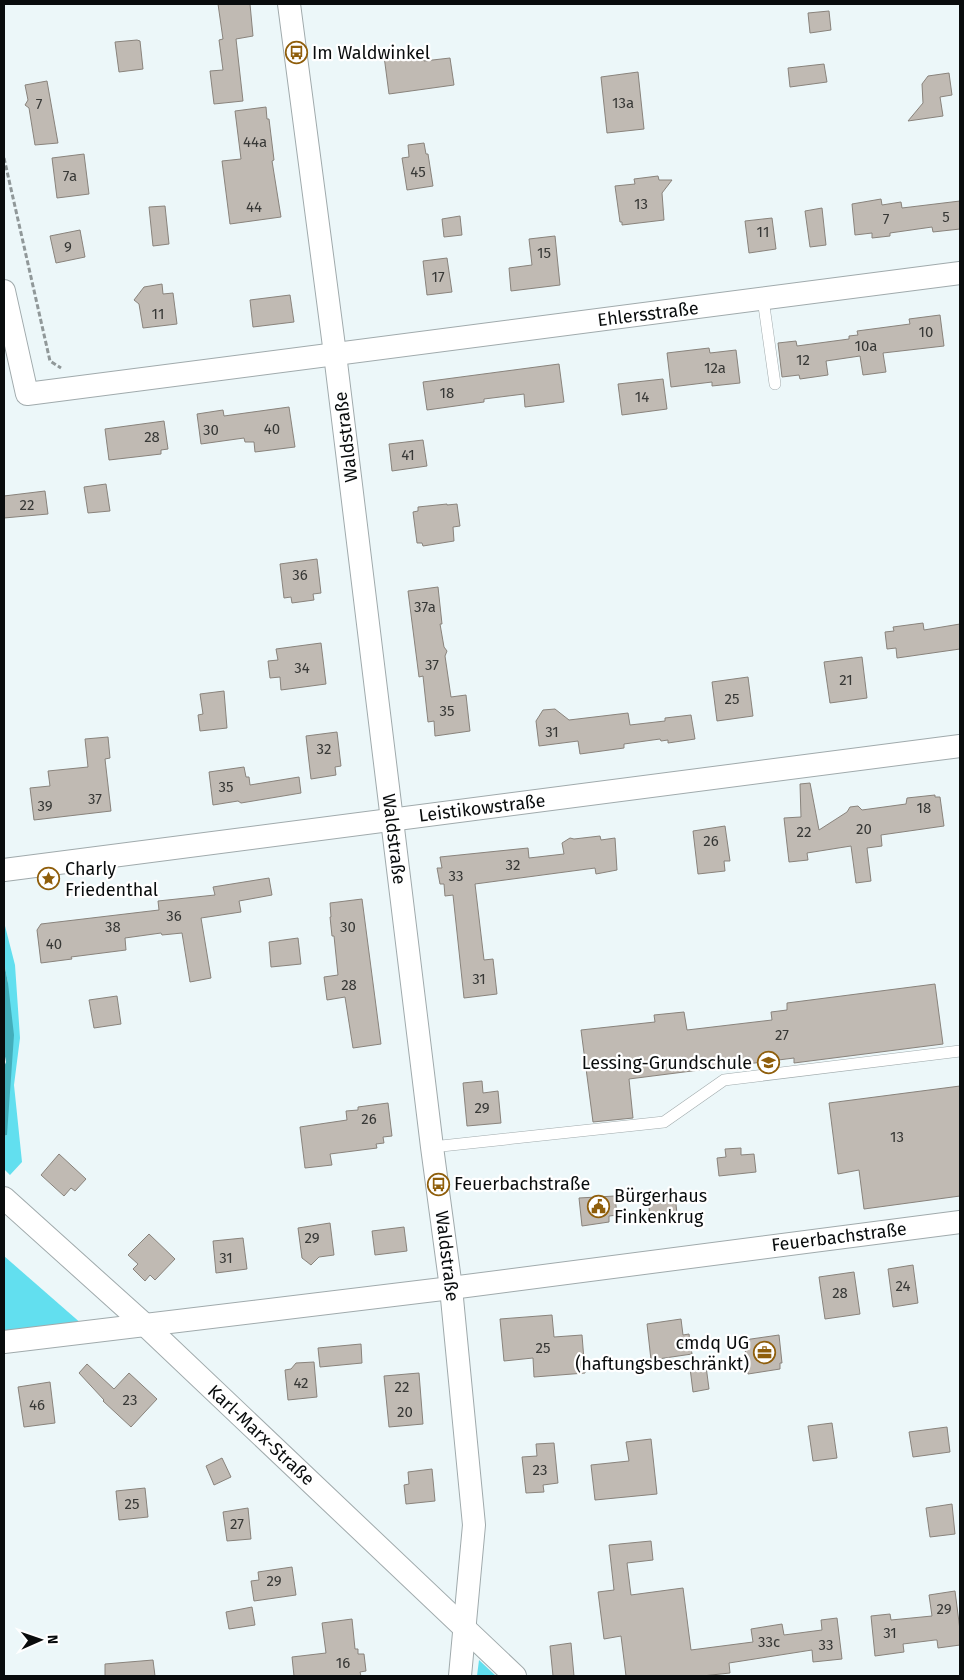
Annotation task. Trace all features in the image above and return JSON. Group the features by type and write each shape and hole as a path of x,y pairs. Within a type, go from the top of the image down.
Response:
{"street":[{"name":"Waldstraße","path":"289,4 335,354 451,1288 474,1525 460,1676"},
{"name":"Ehlersstraße","path":"335,354 960,273"},
{"path":"4,291 27,394 335,354"},
{"name":"Leistikowstraße","path":"4,870 960,746"},
{"name":"Karl-Marx-Straße","path":"4,1198 144,1324 515,1676"},
{"name":"Feuerbachstraße","path":"4,1342 451,1288 960,1222"}],"lane":[{"path":"763,299 775,384"},
{"path":"432,1147 664,1122 724,1080 960,1051"}],"path":[{"path":"4,158 50,361 67,372"}],"shaded area":[{"path":"4,922 15,965 20,1038 14,1085 22,1162 10,1175 4,1169 4,1136 7,1135 8,983 4,962"},
{"path":"4,962 14,1035 7,1135 4,1136 4,1067 6,1062 4,1051"},
{"path":"4,1256 83,1325 4,1332"},
{"path":"479,1660 496,1676 477,1676"}],"building":[{"path":"218,4 250,4 253,36 236,39 243,101 214,104 210,71 223,70 219,40 223,39"},
{"path":"829,11 831,30 810,33 808,13"},
{"path":"140,41 143,69 119,72 115,42"},
{"path":"422,51 424,61 450,58 454,85 389,94 384,56"},
{"path":"824,64 827,82 790,87 788,68"},
{"path":"638,72 644,129 607,133 601,77"},
{"path":"949,73 952,95 940,97 943,116 908,121 923,103 922,84 928,76"},
{"path":"47,81 58,143 35,145 29,108 25,105 28,100 25,85"},
{"path":"266,107 281,217 230,224 222,161 241,159 235,111"},
{"path":"424,143 426,154 428,154 433,186 407,190 402,158 409,157 408,145"},
{"path":"84,154 89,194 57,198 52,158"},
{"path":"658,176 659,180 672,180 662,193 664,220 622,225 615,186 635,184 634,179"},
{"path":"881,199 882,205 901,202 902,208 960,201 960,229 933,232 932,227 890,233 890,236 872,238 872,233 855,235 852,204"},
{"path":"165,206 169,244 153,246 149,207"},
{"path":"822,208 826,245 810,247 805,211"},
{"path":"460,216 462,235 444,237 442,219"},
{"path":"772,218 776,249 749,253 745,221"},
{"path":"80,230 85,257 56,263 50,236"},
{"path":"555,236 560,285 511,291 509,268 532,265 529,239"},
{"path":"447,258 452,292 427,295 423,261"},
{"path":"162,284 163,294 173,293 177,324 143,328 139,304 134,300 144,287"},
{"path":"290,295 294,322 253,327 250,300"},
{"path":"940,315 944,346 883,353 886,372 863,375 860,356 826,361 828,375 800,379 799,375 782,377 778,343 796,341 797,346 849,339 849,336 858,335 857,331 910,324 909,319"},
{"path":"709,348 710,353 736,350 740,383 712,386 712,382 671,387 667,353"},
{"path":"559,364 564,402 525,407 524,394 484,399 484,402 427,410 423,382"},
{"path":"663,379 667,409 622,415 618,384"},
{"path":"289,407 295,447 255,452 254,442 245,442 244,438 201,444 197,414 223,410 224,416"},
{"path":"164,421 168,449 161,450 161,454 109,460 105,429"},
{"path":"423,440 427,466 392,471 389,444"},
{"path":"106,484 110,511 88,513 84,487"},
{"path":"45,491 48,514 4,518 4,496"},
{"path":"457,504 460,526 453,527 454,541 423,546 422,543 417,543 413,512 418,511 418,507"},
{"path":"317,559 321,593 313,594 314,600 292,603 291,597 284,598 280,564"},
{"path":"438,587 442,624 440,624 444,647 447,651 445,656 451,697 466,695 470,731 435,736 434,721 428,722 423,676 419,677 408,591"},
{"path":"923,623 924,630 960,624 960,649 897,658 896,648 887,649 885,632 894,631 893,627"},
{"path":"321,643 326,684 281,690 280,677 270,678 268,661 278,660 276,649"},
{"path":"862,657 867,698 830,703 824,662"},
{"path":"748,677 753,716 717,721 712,682"},
{"path":"224,691 227,728 200,731 198,715 203,714 200,694"},
{"path":"555,709 569,720 628,713 630,725 665,721 665,718 691,715 695,739 668,743 668,740 661,741 660,739 624,744 624,748 580,754 578,741 539,746 536,721 543,710"},
{"path":"337,732 341,766 335,767 336,775 311,779 306,736"},
{"path":"108,737 110,758 105,759 111,811 34,820 30,788 50,786 48,771 88,767 85,739"},
{"path":"244,767 246,777 249,777 250,785 299,777 301,793 241,803 238,801 213,805 209,772"},
{"path":"810,783 819,830 847,812 850,807 858,806 862,810 906,804 907,798 935,795 935,797 940,797 944,826 881,835 882,846 867,848 871,881 856,883 851,846 807,853 808,860 789,862 784,818 801,817 800,784"},
{"path":"725,826 730,861 724,861 725,871 698,874 693,831"},
{"path":"600,836 601,840 615,838 617,870 596,874 595,868 475,884 484,960 493,959 497,994 464,998 453,895 445,896 444,884 440,884 437,868 442,868 440,857 528,848 529,858 564,854 562,843 570,838"},
{"path":"269,878 272,895 239,901 241,912 201,918 211,978 190,982 182,933 162,935 161,933 125,938 126,950 41,963 37,930 41,924 159,910 158,901 215,895 213,887"},
{"path":"362,899 381,1044 353,1048 345,997 327,1000 324,977 338,975 334,936 332,936 330,903"},
{"path":"298,938 301,964 271,967 269,942"},
{"path":"935,984 943,1044 794,1063 794,1058 629,1079 633,1118 593,1122 581,1030 655,1022 654,1015 684,1012 687,1030 772,1020 771,1012 787,1010 787,1003"},
{"path":"117,996 121,1024 94,1028 89,1000"},
{"path":"482,1081 483,1093 498,1091 501,1123 467,1126 463,1083"},
{"path":"960,1086 960,1196 864,1209 859,1170 838,1174 829,1103"},
{"path":"388,1103 392,1136 383,1137 384,1143 376,1144 377,1148 330,1154 332,1165 305,1168 300,1127 347,1120 346,1111 358,1110 358,1107"},
{"path":"741,1148 741,1155 754,1154 756,1172 719,1176 717,1158 726,1157 725,1149"},
{"path":"59,1154 86,1179 75,1191 71,1188 64,1196 41,1175"},
{"path":"675,1195 677,1214 650,1217 648,1198"},
{"name":"Bürgerhaus Finkenkrug","path":"615,1196 617,1215 609,1216 609,1222 582,1226 579,1198"},
{"path":"330,1223 334,1255 319,1257 311,1265 302,1258 298,1228"},
{"path":"404,1227 407,1251 375,1255 372,1231"},
{"path":"149,1234 175,1259 155,1280 150,1275 145,1281 133,1269 138,1264 128,1255"},
{"path":"243,1238 247,1269 216,1273 213,1241"},
{"path":"913,1265 918,1303 893,1307 888,1269"},
{"path":"854,1272 860,1314 825,1319 819,1277"},
{"path":"552,1315 554,1337 582,1335 585,1373 534,1377 533,1358 504,1361 500,1319"},
{"path":"681,1319 683,1335 689,1334 692,1354 651,1360 647,1324"},
{"path":"779,1335 782,1363 780,1363 780,1369 748,1374 744,1340"},
{"path":"361,1344 362,1363 320,1367 318,1348"},
{"path":"314,1362 317,1397 288,1400 285,1370 291,1369 296,1363"},
{"path":"87,1364 114,1389 129,1373 157,1399 131,1427 103,1401 79,1373"},
{"path":"706,1366 709,1389 693,1392 690,1368"},
{"path":"419,1373 423,1424 389,1427 384,1376"},
{"path":"50,1382 55,1423 24,1427 18,1387"},
{"path":"832,1423 837,1458 813,1461 808,1426"},
{"path":"947,1427 950,1452 913,1457 909,1432"},
{"path":"651,1439 657,1494 595,1500 591,1465 629,1461 626,1442"},
{"path":"554,1443 558,1483 543,1485 544,1492 526,1493 522,1457 537,1456 536,1444"},
{"path":"222,1458 231,1477 214,1485 206,1466"},
{"path":"432,1469 435,1501 406,1504 404,1485 409,1484 408,1472"},
{"path":"145,1488 148,1517 119,1520 116,1491"},
{"path":"952,1504 955,1534 930,1537 926,1508"},
{"path":"248,1508 251,1539 227,1541 223,1512"},
{"path":"651,1541 653,1560 627,1563 631,1595 683,1588 691,1650 753,1642 751,1629 782,1624 784,1635 822,1630 821,1620 837,1618 842,1659 813,1662 812,1650 729,1663 730,1673 702,1676 626,1676 621,1636 604,1639 598,1592 614,1590 609,1545"},
{"path":"292,1567 296,1595 254,1601 251,1581 259,1580 258,1572"},
{"path":"955,1591 960,1645 938,1648 937,1640 903,1644 904,1652 875,1656 871,1616 890,1614 891,1620 932,1616 929,1595"},
{"path":"252,1607 255,1625 229,1629 226,1612"},
{"path":"352,1619 355,1649 358,1649 358,1654 364,1654 366,1671 360,1672 361,1676 294,1676 292,1657 326,1653 322,1623"},
{"path":"571,1643 574,1676 553,1676 550,1646"},
{"path":"153,1660 155,1676 105,1676 105,1664"}],"place":[{"name":"Im Waldwinkel","path":"296,53"},
{"name":"Charly Friedenthal","path":"49,879"},
{"name":"Lessing-Grundschule","path":"768,1063"},
{"name":"Feuerbachstraße","path":"438,1184"},
{"name":"Bürgerhaus Finkenkrug","path":"598,1206"},
{"name":"cmdq UG (haftungsbeschränkt)","path":"765,1353"}]}
